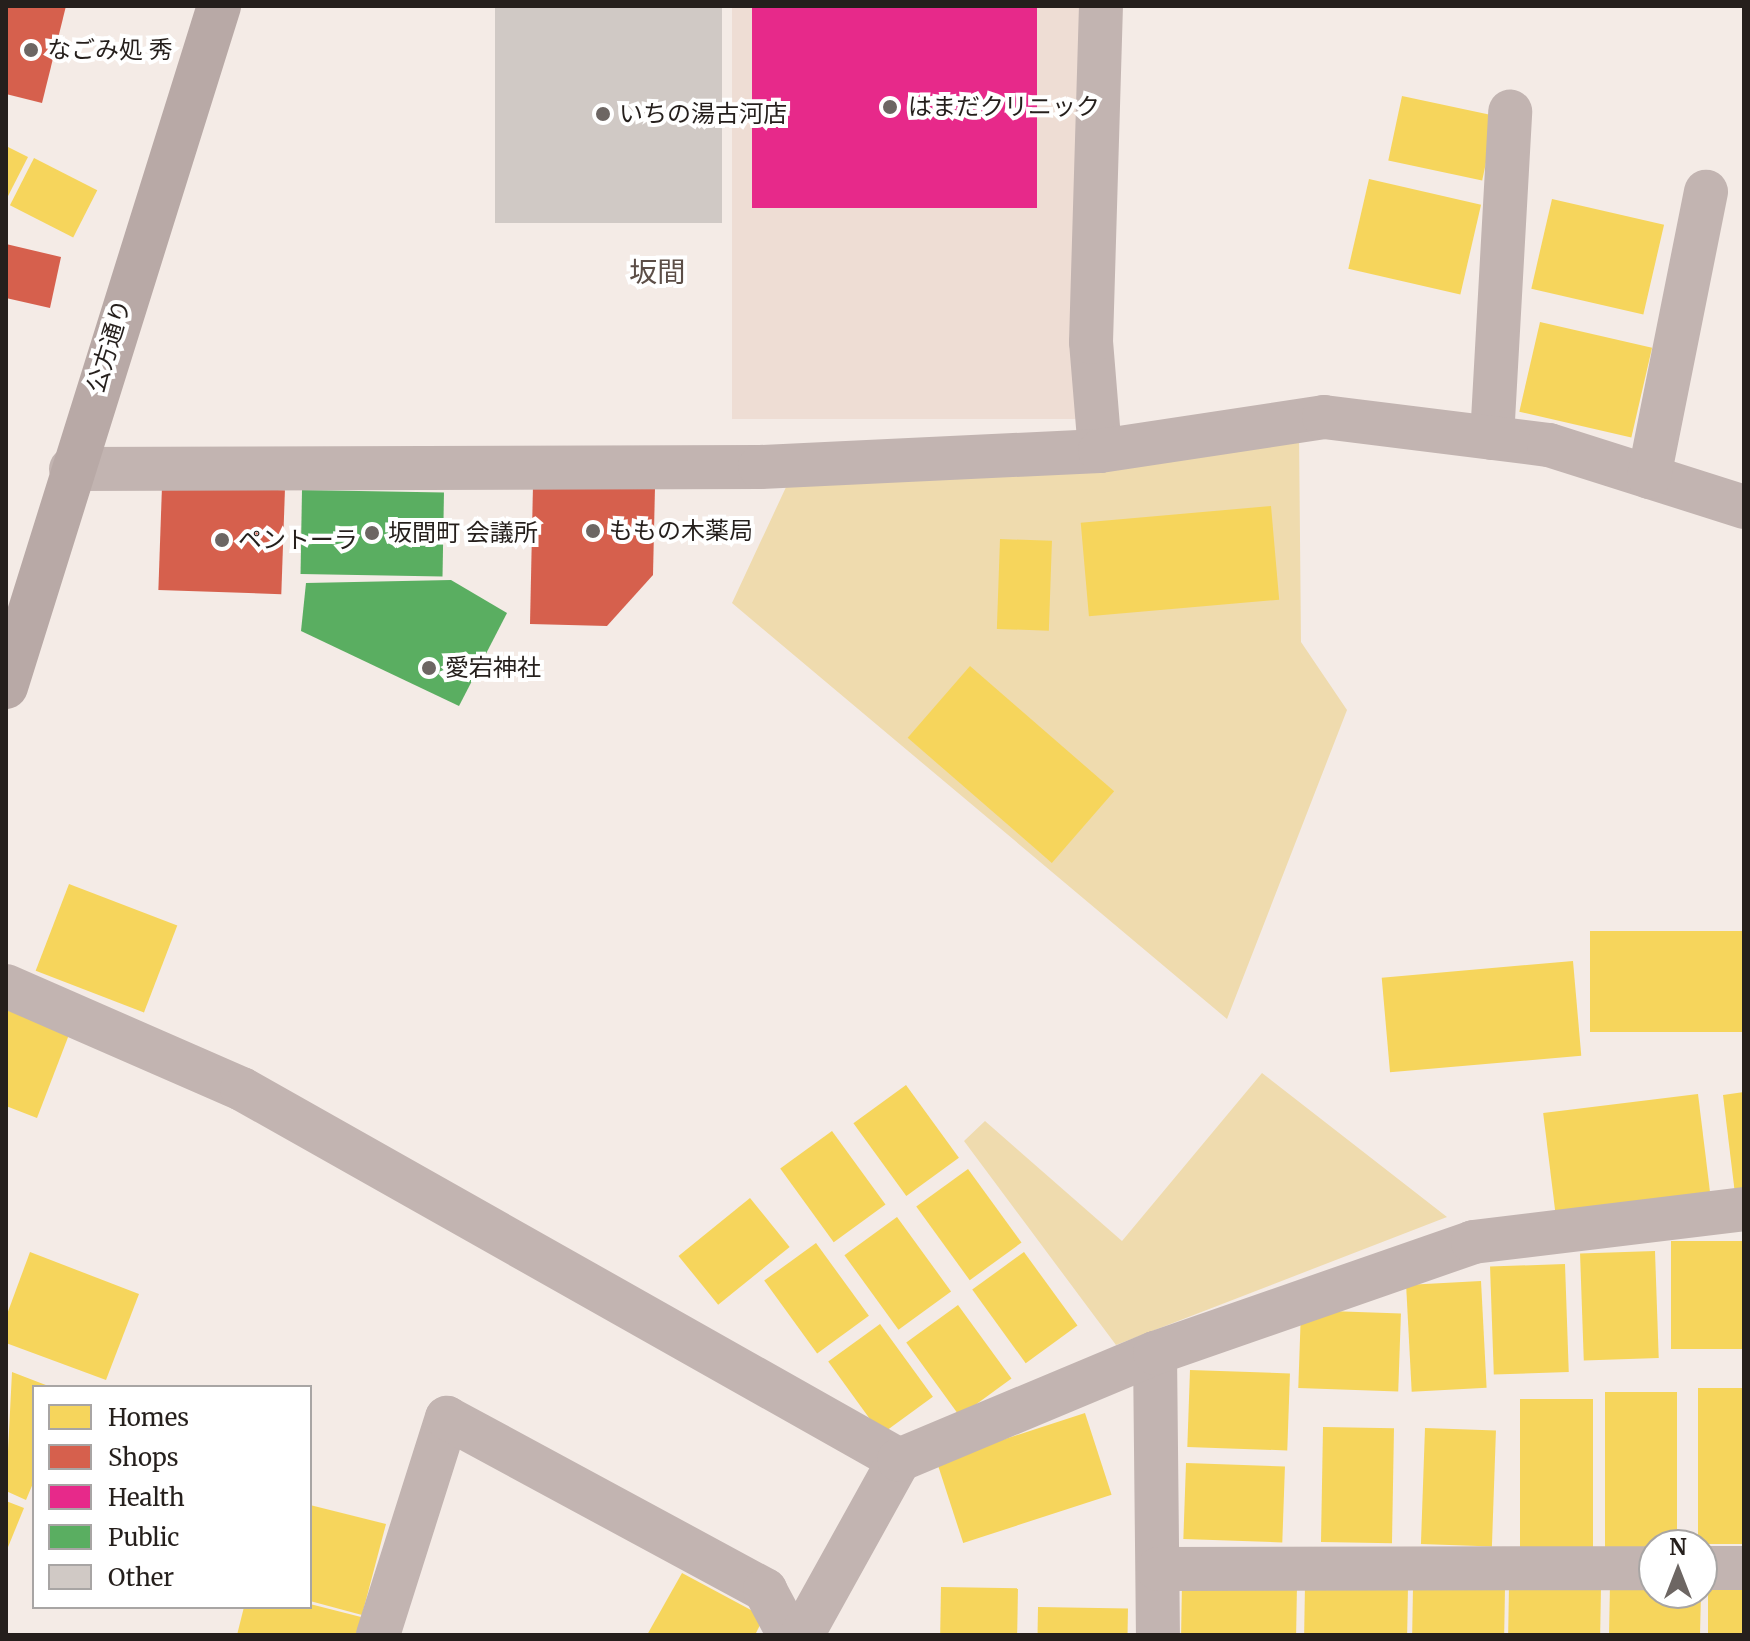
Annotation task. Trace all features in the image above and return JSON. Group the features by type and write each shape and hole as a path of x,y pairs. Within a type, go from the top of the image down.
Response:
{"street":[{"name":"公方通り","path":"6,687 71,469 219,6"},
{"path":"1100,451 1091,342 1101,6"},
{"path":"1492,438 1510,111"},
{"path":"1649,477 1706,192"},
{"path":"71,469 760,467 1100,451 1324,417 1549,445 1744,507"},
{"path":"6,986 242,1089 899,1460"},
{"path":"802,1635 899,1460 1155,1353 1473,1242 1744,1209"},
{"path":"1155,1353 1158,1635"},
{"path":"378,1635 447,1418 765,1590 789,1635"},
{"path":"1158,1569 1638,1568"},
{"path":"1718,1568 1744,1568"}],"shaded area":[{"path":"732,6 1085,6 1085,419 732,419"},
{"path":"1299,433 1301,642 1347,710 1227,1019 732,603 787,485"},
{"path":"1262,1073 1447,1217 1116,1345 964,1141 985,1121 1122,1241"}],"building: Homes":[{"path":"1402,96 1496,116 1482,181 1388,161"},
{"path":"6,146 28,157 6,200"},
{"path":"34,158 97,190 73,237 10,205"},
{"path":"1369,179 1481,205 1460,295 1348,269"},
{"path":"1552,199 1664,225 1643,315 1531,289"},
{"path":"1540,322 1652,348 1631,438 1519,412"},
{"path":"1271,506 1279,600 1089,616 1081,523"},
{"path":"1000,539 1052,541 1049,631 997,629"},
{"path":"970,666 1114,791 1052,863 908,738"},
{"path":"69,884 177,926 144,1012 36,971"},
{"path":"1590,931 1744,931 1744,1032 1590,1032"},
{"path":"1573,961 1581,1056 1390,1072 1382,978"},
{"path":"6,1007 70,1032 37,1118 6,1106"},
{"path":"906,1085 959,1158 906,1196 853,1123"},
{"path":"1744,1092 1744,1193 1735,1194 1723,1095"},
{"path":"1698,1094 1710,1193 1555,1212 1543,1113"},
{"path":"832,1131 885,1205 834,1242 780,1169"},
{"path":"968,1169 1021,1243 970,1280 916,1207"},
{"path":"750,1198 790,1247 718,1305 679,1256"},
{"path":"897,1217 951,1291 898,1330 844,1255"},
{"path":"1671,1241 1744,1241 1744,1349 1671,1349"},
{"path":"816,1243 869,1316 817,1353 764,1281"},
{"path":"1655,1251 1659,1358 1584,1361 1580,1254"},
{"path":"30,1252 139,1294 106,1380 6,1343 6,1317"},
{"path":"1024,1252 1077,1326 1026,1363 972,1290"},
{"path":"1565,1264 1569,1372 1494,1375 1490,1267"},
{"path":"1481,1281 1487,1388 1412,1392 1406,1285"},
{"path":"958,1305 1011,1379 960,1416 906,1343"},
{"path":"1301,1310 1401,1313 1398,1391 1298,1388"},
{"path":"880,1324 933,1397 881,1434 828,1362"},
{"path":"1190,1370 1290,1373 1287,1450 1187,1447"},
{"path":"12,1372 46,1385 32,1385 32,1486 26,1500 6,1491"},
{"path":"1698,1388 1744,1388 1744,1544 1718,1544 1718,1529 1698,1529"},
{"path":"1605,1392 1677,1392 1677,1529 1638,1529 1638,1548 1605,1548"},
{"path":"1520,1399 1593,1399 1593,1554 1520,1554"},
{"path":"1085,1413 1112,1495 963,1543 937,1461"},
{"path":"1323,1427 1394,1428 1392,1543 1321,1542"},
{"path":"1425,1428 1496,1430 1492,1546 1421,1544"},
{"path":"1186,1463 1285,1466 1282,1542 1183,1539"},
{"path":"6,1501 24,1508 6,1552"},
{"path":"312,1506 386,1524 362,1615 312,1602"},
{"path":"682,1573 764,1617 755,1635 647,1635"},
{"path":"1182,1583 1297,1585 1296,1635 1181,1635"},
{"path":"1610,1584 1638,1587 1638,1609 1701,1609 1700,1635 1609,1635"},
{"path":"1305,1585 1408,1587 1407,1635 1304,1635"},
{"path":"1509,1586 1601,1588 1600,1635 1508,1635"},
{"path":"1718,1586 1744,1586 1744,1635 1708,1635 1708,1609 1718,1609"},
{"path":"941,1587 1018,1588 1017,1635 940,1635"},
{"path":"1413,1587 1505,1589 1504,1635 1412,1635"},
{"path":"312,1605 361,1617 357,1635 237,1635 244,1609 312,1609"},
{"path":"1038,1607 1128,1609 1128,1635 1038,1635"}],"building: Shops":[{"name":"なごみ処 秀","path":"6,6 66,6 42,103 6,94"},
{"path":"6,244 61,257 50,308 6,298"},
{"name":"ももの木薬局","path":"533,485 655,487 653,575 607,626 530,624"},
{"name":"ペントーラ","path":"162,486 285,490 281,594 158,590"}],"building: Health":[{"name":"はまだクリニック","path":"752,6 1037,6 1037,208 752,208"}],"building: Public":[{"name":"坂間町 会議所","path":"302,490 444,492 443,576 301,574"},
{"name":"愛宕神社","path":"451,580 507,613 459,706 301,631 306,583"}],"building: Other":[{"name":"いちの湯古河店","path":"495,6 722,6 722,223 495,223"}],"place":[{"name":"なごみ処 秀","path":"31,50"},
{"name":"はまだクリニック","path":"890,107"},
{"name":"いちの湯古河店","path":"603,114"},
{"name":"ももの木薬局","path":"593,531"},
{"name":"坂間町 会議所","path":"372,533"},
{"name":"ペントーラ","path":"222,540"},
{"name":"愛宕神社","path":"429,668"}],"district":[{"name":"坂間","path":"657,272"}]}
